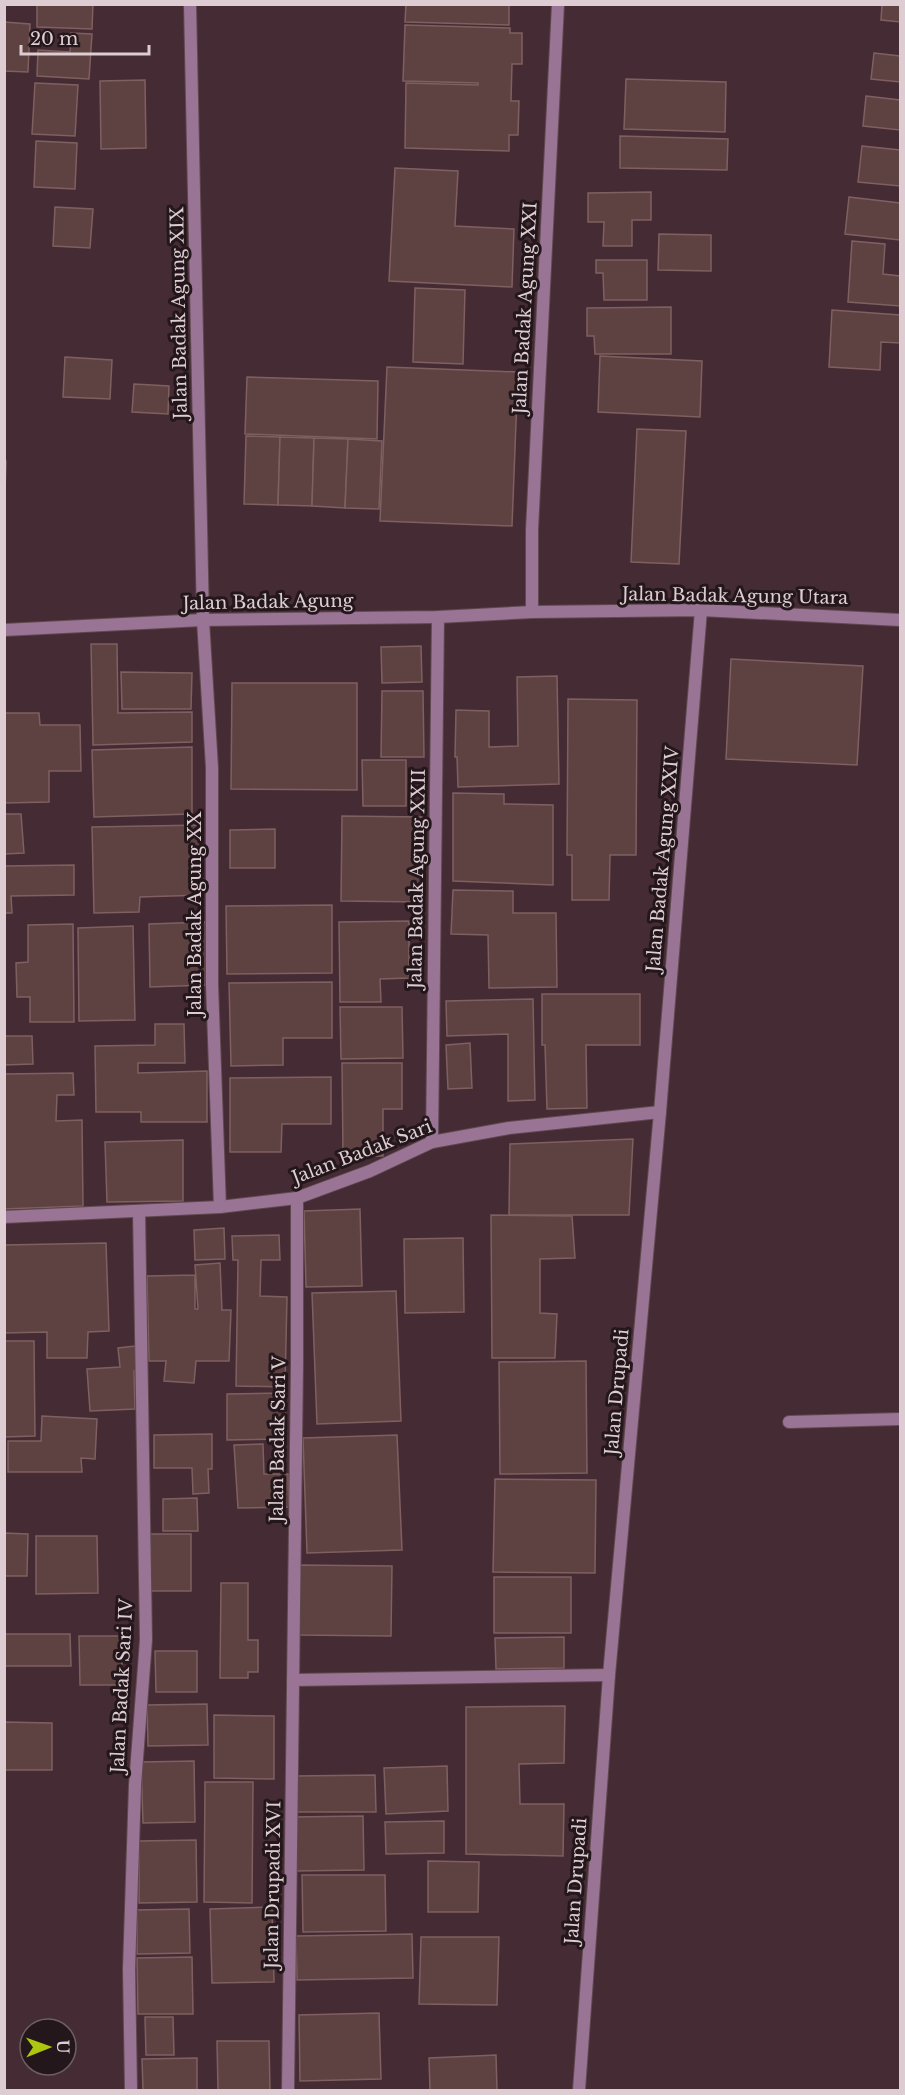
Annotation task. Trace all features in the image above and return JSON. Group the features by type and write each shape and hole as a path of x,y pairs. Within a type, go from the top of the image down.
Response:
{"street":[{"name":"Jalan Badak Agung XIX","path":"190,4 203,620"},
{"name":"Jalan Badak Agung XXI","path":"532,612 532,530 558,4"},
{"name":"Jalan Badak Agung Utara","path":"532,612 701,610 900,620"},
{"name":"Jalan Badak Agung XXIV","path":"660,1112 701,610"},
{"name":"Jalan Badak Agung","path":"4,630 203,620 438,617 532,612"},
{"name":"Jalan Badak Agung XXII","path":"432,1142 438,617"},
{"name":"Jalan Badak Agung XX","path":"203,620 212,768 212,984 220,1207"},
{"name":"Jalan Badak Sari","path":"4,1217 220,1207 297,1198 370,1171 432,1142 509,1128 660,1112"},
{"name":"Jalan Drupadi","path":"579,2091 609,1675 660,1112"},
{"name":"Jalan Badak Sari V","path":"293,1680 297,1198"},
{"name":"Jalan Badak Sari IV","path":"131,2091 129,1970 134,1796 146,1640 139,1211"},
{"path":"789,1422 900,1419"},
{"path":"293,1680 609,1675"},
{"name":"Jalan Drupadi XVI","path":"288,2091 293,1680"}],"building":[{"path":"37,4 93,4 92,29 37,27"},
{"path":"406,4 509,4 509,25 405,22"},
{"path":"882,4 900,4 900,22 881,20"},
{"path":"4,22 30,24 28,72 4,71"},
{"path":"405,25 510,28 510,33 522,33 522,64 512,64 511,101 519,101 518,135 509,135 509,151 405,148 406,83 478,85 478,83 403,81"},
{"path":"71,33 92,34 89,79 37,76 38,50 70,52"},
{"path":"874,53 900,56 900,82 871,79"},
{"path":"626,79 726,82 725,132 624,129"},
{"path":"145,80 146,148 101,149 100,81"},
{"path":"35,83 78,85 75,136 32,134"},
{"path":"866,96 900,100 900,130 863,126"},
{"path":"620,136 728,139 727,170 620,168"},
{"path":"36,141 77,143 75,189 34,187"},
{"path":"862,146 900,150 900,186 858,182"},
{"path":"395,168 458,171 455,226 514,229 512,287 389,281"},
{"path":"651,192 651,220 632,220 632,246 603,246 604,222 588,222 588,193"},
{"path":"849,197 900,203 900,240 845,234"},
{"path":"55,207 93,209 90,248 53,246"},
{"path":"659,234 711,235 711,271 658,270"},
{"path":"852,241 885,244 883,274 900,276 900,306 848,302"},
{"path":"596,260 647,260 647,300 604,300 603,273 596,273"},
{"path":"415,288 465,290 463,364 413,362"},
{"path":"671,307 671,354 595,354 594,336 587,336 587,308"},
{"path":"832,310 900,315 900,343 881,342 880,370 829,367"},
{"path":"600,356 702,361 700,417 598,412"},
{"path":"65,357 112,360 110,399 63,397"},
{"path":"387,367 518,372 512,526 380,521"},
{"path":"247,377 378,381 377,439 245,434"},
{"path":"134,384 169,386 168,414 132,412"},
{"path":"637,429 686,431 679,564 631,562"},
{"path":"246,436 280,437 278,505 244,504"},
{"path":"280,437 314,438 312,506 278,505"},
{"path":"314,438 348,439 345,508 312,506"},
{"path":"348,439 382,441 379,509 345,508"},
{"path":"4,461 6,461 4,524"},
{"path":"91,644 117,644 118,713 192,712 192,742 93,745"},
{"path":"421,646 422,682 382,683 381,647"},
{"path":"731,659 863,666 857,765 726,759"},
{"path":"121,672 192,673 191,709 122,709"},
{"path":"557,676 559,784 458,787 457,757 455,757 456,710 489,711 489,747 518,746 517,677"},
{"path":"232,683 357,683 357,790 231,789"},
{"path":"382,691 423,691 424,757 381,757"},
{"path":"568,699 637,700 636,855 610,855 609,900 572,900 572,855 567,855"},
{"path":"4,713 39,713 40,725 80,725 81,771 49,771 49,802 4,803"},
{"path":"192,747 192,814 94,817 92,750"},
{"path":"362,760 406,760 406,806 363,806"},
{"path":"453,793 504,794 504,804 553,805 553,885 453,881"},
{"path":"4,814 21,814 24,853 4,854"},
{"path":"342,816 422,817 421,902 341,901"},
{"path":"202,825 203,895 140,897 139,912 94,913 92,827"},
{"path":"275,829 275,868 230,868 230,830"},
{"path":"74,865 74,895 11,896 12,913 4,913 4,866"},
{"path":"453,890 513,891 513,913 556,913 557,987 489,988 488,935 451,934"},
{"path":"332,905 332,973 227,974 226,906"},
{"path":"409,921 409,978 380,979 381,1002 340,1002 339,922"},
{"path":"206,922 207,985 150,987 149,924"},
{"path":"73,924 74,1022 30,1022 30,997 17,997 16,963 28,962 28,925"},
{"path":"133,926 135,1020 79,1021 78,928"},
{"path":"332,982 332,1038 283,1038 283,1065 231,1066 229,983"},
{"path":"542,994 640,994 640,1045 586,1045 587,1108 547,1109 545,1045 542,1045"},
{"path":"533,999 535,1100 508,1101 508,1034 447,1036 446,1001"},
{"path":"340,1007 402,1007 403,1058 341,1059"},
{"path":"155,1024 184,1024 185,1063 138,1063 138,1073 207,1071 207,1122 141,1122 141,1112 96,1112 95,1046 155,1045"},
{"path":"4,1036 32,1036 33,1064 4,1065"},
{"path":"470,1043 472,1088 448,1089 446,1045"},
{"path":"342,1063 402,1063 402,1109 383,1109 383,1156 343,1156"},
{"path":"73,1073 74,1095 57,1095 56,1121 82,1120 83,1206 4,1209 4,1074"},
{"path":"331,1077 331,1124 282,1124 281,1152 230,1152 230,1078"},
{"path":"633,1139 629,1215 509,1215 510,1144"},
{"path":"183,1140 183,1201 107,1202 105,1142"},
{"path":"360,1209 362,1286 306,1287 304,1211"},
{"path":"491,1215 572,1216 575,1258 540,1259 540,1313 557,1314 555,1358 492,1358"},
{"path":"224,1228 225,1259 195,1260 194,1230"},
{"path":"279,1235 280,1260 261,1260 260,1296 287,1297 285,1387 236,1386 238,1260 233,1260 232,1236"},
{"path":"463,1238 464,1312 405,1313 404,1239"},
{"path":"106,1243 109,1331 88,1332 87,1358 47,1358 47,1332 4,1333 4,1245"},
{"path":"220,1263 222,1310 231,1310 229,1361 196,1361 194,1383 164,1381 166,1361 149,1361 147,1276 195,1275 195,1309 198,1309 195,1265"},
{"path":"396,1291 401,1421 317,1424 312,1293"},
{"path":"4,1341 34,1341 35,1436 4,1437"},
{"path":"135,1346 138,1371 134,1371 135,1409 90,1411 87,1369 120,1367 118,1348"},
{"path":"586,1361 587,1473 500,1474 499,1362"},
{"path":"285,1393 286,1439 227,1440 227,1394"},
{"path":"42,1416 97,1419 95,1459 81,1458 82,1472 8,1472 8,1441 41,1441"},
{"path":"212,1434 212,1469 208,1469 209,1493 193,1494 192,1468 154,1468 154,1435"},
{"path":"397,1435 402,1550 307,1553 303,1438"},
{"path":"263,1444 264,1474 288,1474 289,1507 238,1508 234,1445"},
{"path":"495,1479 596,1480 595,1573 493,1572"},
{"path":"197,1498 198,1531 163,1531 163,1499"},
{"path":"4,1533 28,1534 27,1576 4,1576"},
{"path":"147,1534 191,1534 191,1591 148,1591"},
{"path":"36,1536 97,1536 98,1593 36,1594"},
{"path":"298,1565 392,1566 391,1636 297,1635"},
{"path":"494,1577 571,1577 571,1633 494,1633"},
{"path":"221,1583 248,1583 248,1640 258,1640 258,1672 248,1672 248,1678 220,1678"},
{"path":"4,1634 70,1634 71,1666 4,1666"},
{"path":"79,1636 122,1636 122,1685 80,1685"},
{"path":"564,1637 564,1668 496,1669 495,1638"},
{"path":"155,1651 197,1651 197,1692 156,1692"},
{"path":"207,1704 208,1745 148,1746 147,1705"},
{"path":"565,1706 564,1763 519,1764 520,1804 564,1804 563,1856 466,1854 466,1707"},
{"path":"214,1715 274,1716 274,1779 214,1778"},
{"path":"4,1722 52,1723 52,1770 4,1770"},
{"path":"194,1761 195,1822 143,1823 141,1762"},
{"path":"447,1766 448,1811 386,1814 384,1768"},
{"path":"375,1775 376,1812 296,1812 295,1776"},
{"path":"205,1782 253,1782 252,1903 204,1902"},
{"path":"363,1816 364,1870 293,1871 292,1817"},
{"path":"444,1821 444,1853 386,1854 385,1822"},
{"path":"196,1840 197,1902 139,1903 139,1841"},
{"path":"428,1861 479,1862 478,1912 428,1912"},
{"path":"302,1875 385,1875 386,1931 303,1932"},
{"path":"272,1907 274,1982 212,1983 210,1909"},
{"path":"189,1909 190,1953 137,1954 137,1910"},
{"path":"412,1934 413,1978 297,1980 296,1936"},
{"path":"421,1937 499,1937 497,2005 419,2004"},
{"path":"192,1957 193,2014 138,2014 137,1958"},
{"path":"379,2013 381,2079 300,2081 299,2015"},
{"path":"145,2017 173,2017 174,2055 146,2055"},
{"path":"217,2041 269,2041 270,2090 218,2090"},
{"path":"496,2055 497,2090 430,2090 429,2058"},
{"path":"197,2058 197,2090 143,2090 142,2059"}]}
